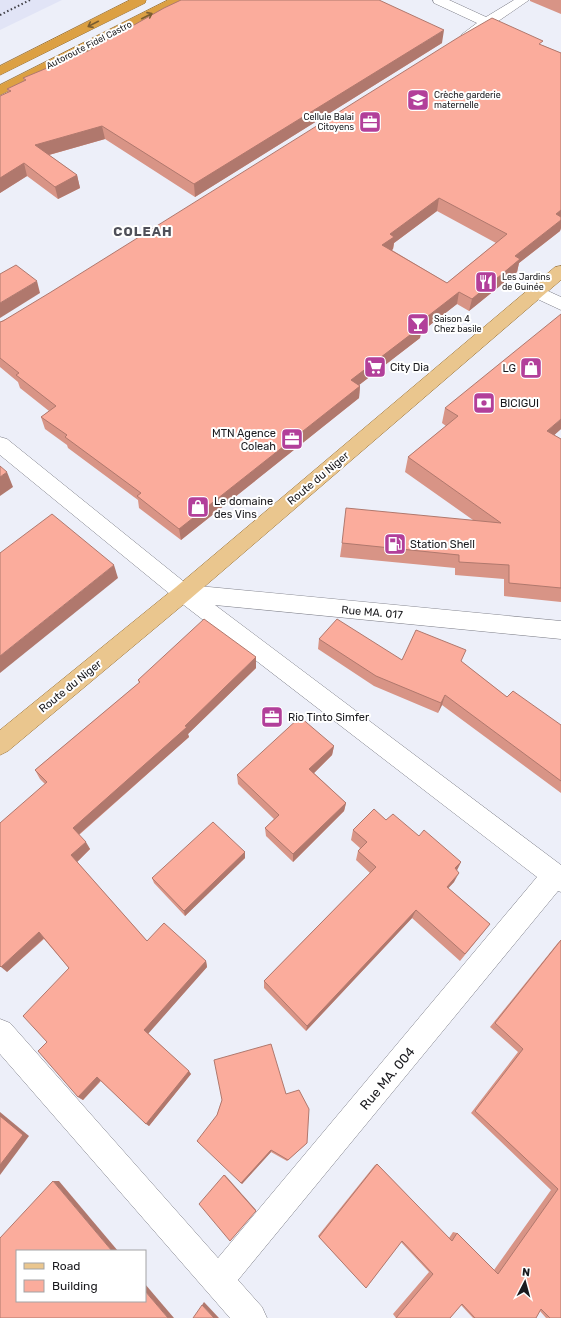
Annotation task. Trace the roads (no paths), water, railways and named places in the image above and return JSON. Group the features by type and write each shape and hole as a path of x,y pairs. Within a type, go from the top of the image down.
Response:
{"highway":[{"name":"Autoroute Fidel Castro","path":"0,70 140,0"},
{"name":"Autoroute Fidel Castro","path":"0,91 178,0"}],"main road":[{"name":"Route du Niger","path":"0,744 183,594 561,271"}],"street":[{"path":"439,0 460,5 487,22 507,32"},
{"path":"453,44 522,0"},
{"path":"537,292 561,304"},
{"path":"0,444 183,594 558,877"},
{"name":"Rue MA. 017","path":"183,594 561,630"},
{"name":"Rue MA. 004","path":"219,1280 558,877"},
{"path":"0,1034 251,1318"}],"railway":[{"path":"0,15 30,0"}],"place":[{"name":"Crèche garderie maternelle","path":"418,100"},
{"name":"Cellule Balai Citoyens","path":"370,122"},
{"name":"Les Jardins de Guinée","path":"486,282"},
{"name":"Saison 4 Chez basile","path":"418,324"},
{"name":"City Dia","path":"375,367"},
{"name":"LG","path":"531,368"},
{"name":"BICIGUI","path":"484,403"},
{"name":"MTN Agence Coleah","path":"292,439"},
{"name":"Le domaine des Vins","path":"198,507"},
{"name":"Station Shell","path":"395,544"},
{"name":"Rio Tinto Simfer","path":"272,717"}],"district":[{"name":"COLEAH","path":"143,231"}]}
